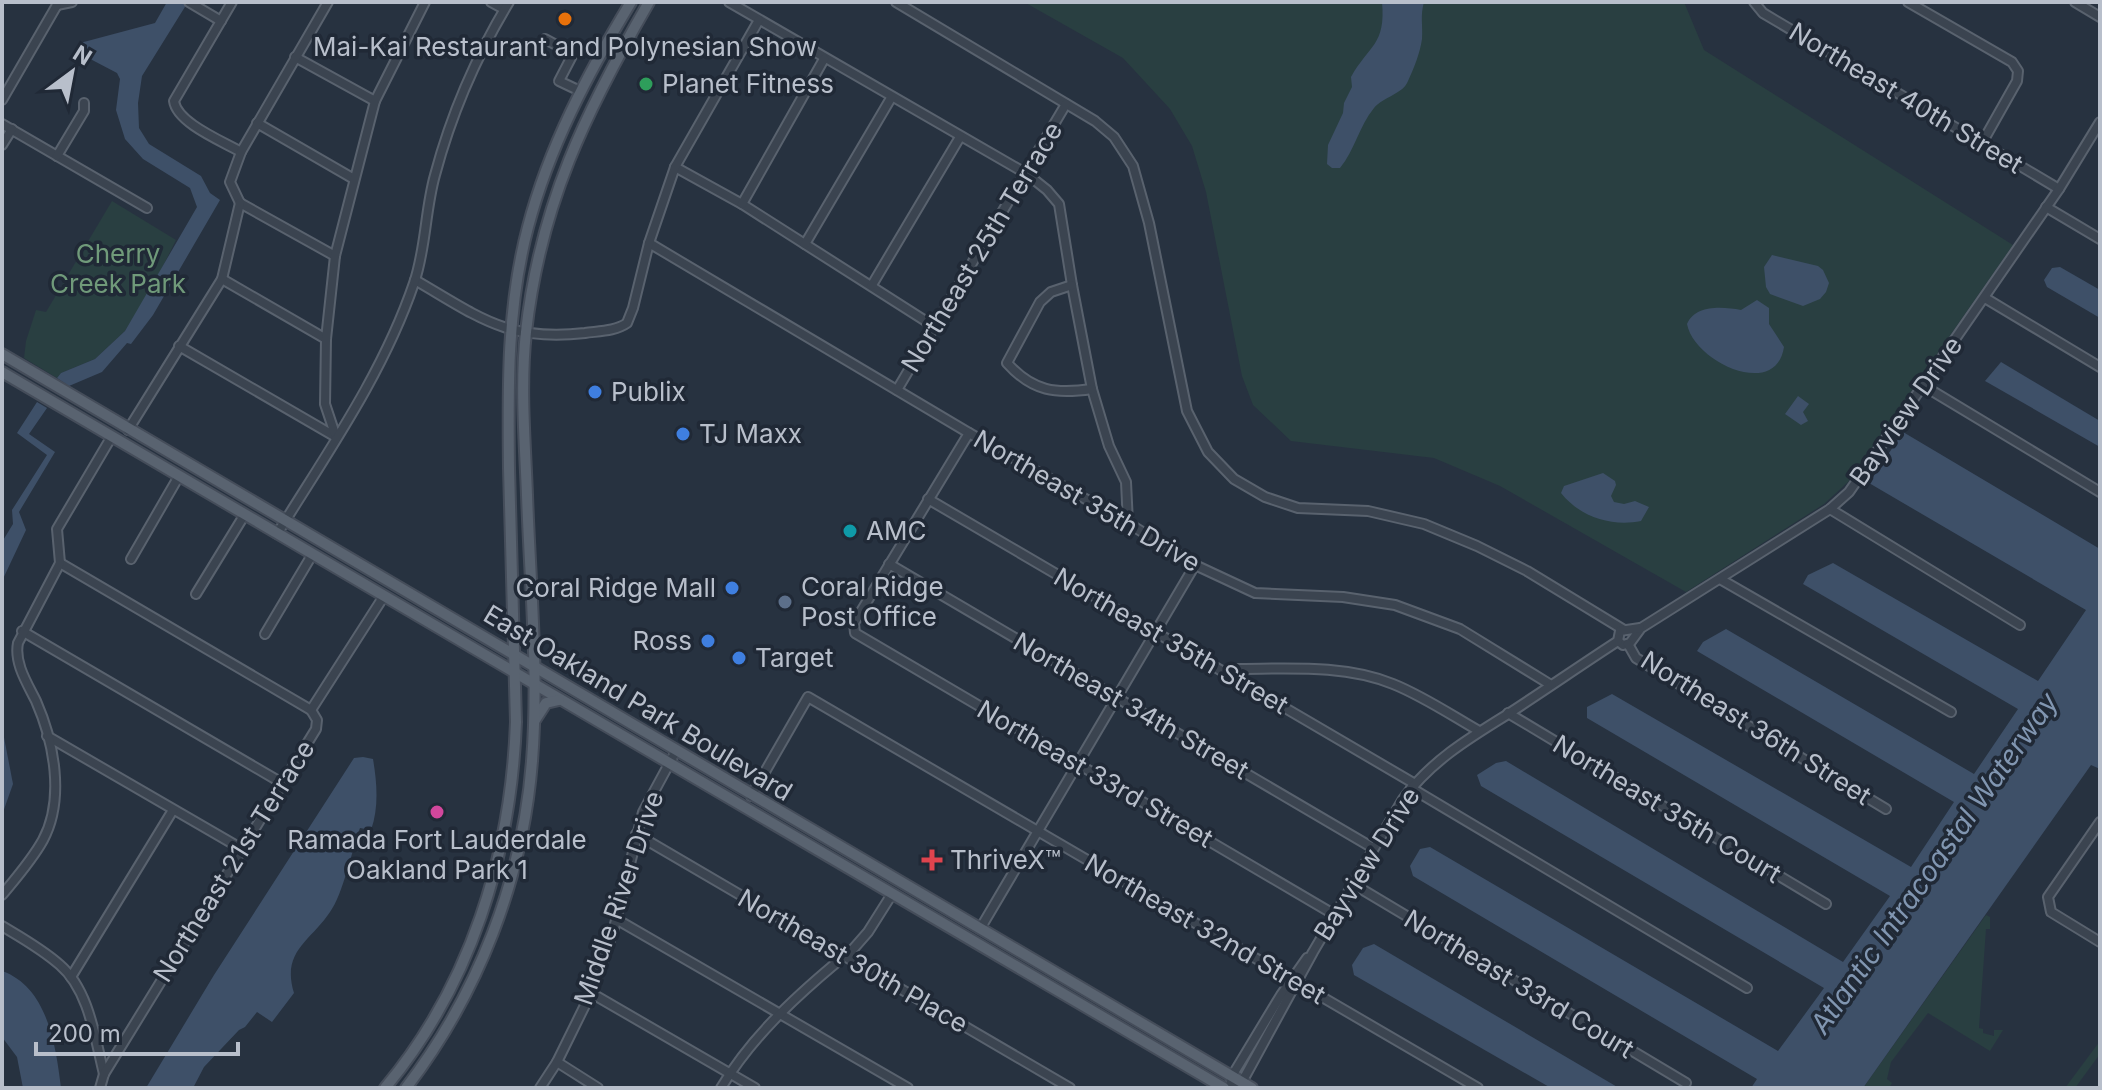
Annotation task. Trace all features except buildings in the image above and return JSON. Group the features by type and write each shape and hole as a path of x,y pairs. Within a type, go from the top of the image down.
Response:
{"main road":[{"path":"387,1087 424,1034 455,979 476,932 498,861 513,775 515,674 508,390 517,277 527,228 554,149 580,91 631,2"},
{"path":"406,1088 464,998 487,948 509,886 527,809 534,722 524,389 526,334 549,214 564,167 585,119 649,2"},
{"path":"580,91 579,108 585,119"},
{"name":"East Oakland Park Boulevard","path":"2,354 985,932 1236,1085"},
{"name":"East Oakland Park Boulevard","path":"2,372 959,934 1236,1085"},
{"path":"61,407 71,404 75,398"},
{"path":"112,436 128,430"},
{"path":"509,483 517,498 527,505"},
{"path":"510,504 521,517 522,540 529,548"},
{"path":"388,598 400,601 409,594"},
{"path":"534,722 546,703 559,700"},
{"path":"733,801 747,800 751,796"},
{"path":"751,812 759,806 768,806"},
{"path":"498,861 508,871 509,886"},
{"path":"959,934 985,932"},
{"path":"973,941 985,932"}],"street":[{"path":"2,100 56,4 72,2"},
{"path":"232,2 174,101 175,112 241,152"},
{"path":"328,2 241,152 230,182 240,203 335,256"},
{"path":"336,437 325,404 326,339 335,256 375,101 425,2"},
{"path":"277,534 386,356 415,280 434,177 445,142 465,90 507,6 491,2"},
{"path":"729,2 1027,174 1059,204 1092,389 1109,446 1126,482 1128,523"},
{"name":"Northeast 36th Street","path":"896,2 1095,121 1114,137 1133,166 1149,223 1187,411 1208,452 1234,479 1265,497 1298,508 1368,511 1424,524 1527,571 1606,618 1625,636 1636,658 1886,809"},
{"path":"2075,2 2100,17"},
{"path":"192,3 221,21"},
{"name":"Northeast 40th Street","path":"1755,3 1763,13 2059,189"},
{"path":"1914,3 2012,62 2018,71 2017,81 1982,143"},
{"path":"415,280 479,317 511,331 568,335 622,326 630,318 649,243 675,167 759,20"},
{"path":"545,39 573,54 559,81 580,91"},
{"path":"295,57 375,101"},
{"path":"742,204 824,59"},
{"path":"805,244 891,98"},
{"path":"57,156 84,111 84,103"},
{"name":"Northeast 25th Terrace","path":"897,390 1066,104"},
{"name":"Bayview Drive","path":"1236,1085 1373,848 1413,786 1443,756 1479,731 1830,509 1849,492 2059,189 2100,122"},
{"path":"257,123 354,179"},
{"path":"2,124 147,208"},
{"path":"2,145 12,129"},
{"path":"872,285 960,137"},
{"path":"675,167 742,204 935,327"},
{"path":"128,430 222,279 240,203"},
{"path":"2046,207 2100,239"},
{"name":"Northeast 35th Drive","path":"649,243 1195,565 1255,593 1343,597 1395,605 1460,629 1551,685"},
{"path":"222,279 326,339"},
{"path":"1072,285 1051,292 1040,302 1007,363 1021,379 1060,393 1092,389"},
{"path":"1985,298 2100,367"},
{"path":"179,346 336,437"},
{"path":"1924,386 2100,492"},
{"path":"889,564 969,433"},
{"path":"2,895 44,839 53,812 55,784 53,756 40,710 16,654 22,631 60,563 57,529 112,436"},
{"path":"131,559 179,476"},
{"name":"Northeast 35th Street","path":"928,499 1226,673 1747,988"},
{"path":"1830,509 2020,625"},
{"path":"196,594 245,514"},
{"path":"265,634 312,555"},
{"path":"60,563 311,710"},
{"name":"Northeast 33rd Street","path":"889,564 854,623 855,633 1335,915"},
{"name":"Northeast 34th Street","path":"889,564 1373,848"},
{"path":"985,932 1038,832 1195,565"},
{"path":"1720,579 1951,712"},
{"name":"Northeast 21st Terrace","path":"100,1088 104,1074 316,729 317,720 311,710 388,598"},
{"path":"22,631 282,783"},
{"path":"1226,673 1234,669 1304,668 1360,674 1418,695 1479,731"},
{"name":"Northeast 32nd Street","path":"751,796 808,697 1478,1088"},
{"name":"Northeast 35th Court","path":"1508,713 1826,904"},
{"path":"47,736 242,849"},
{"name":"Middle River Drive","path":"540,1088 557,1062 591,993 616,919 643,812 676,751"},
{"path":"71,977 173,810"},
{"path":"2100,822 2048,897 2051,912 2100,942"},
{"name":"Northeast 30th Place","path":"636,834 1070,1088"},
{"name":"Northeast 33rd Court","path":"1353,884 1686,1083"},
{"path":"847,956 868,932 892,894"},
{"path":"616,919 908,1088"},
{"path":"2,926 35,946 71,977 82,997 104,1074"},
{"path":"721,1088 780,1013 836,963"},
{"path":"591,993 755,1088"},
{"path":"557,1062 598,1088"}],"green space":[{"path":"1024,2 1684,2 1704,50 2013,245 1848,482 1824,504 1686,592 1500,486 1434,458 1291,441 1253,405 1242,376 1206,192 1192,146 1170,109 1123,58"},
{"name":"Cherry Creek Park","path":"112,201 176,240 152,288 125,331 95,359 61,373 57,378 24,358 26,341 36,310 46,312"},
{"path":"1986,915 1990,917 1990,929 1986,929 1979,1028 1983,1029 1983,1033 1994,1036 1994,1030 2003,1030 1990,1051 1928,1013 1891,1062 1887,1079 1892,1083 1889,1088 1863,1088"},
{"path":"2100,1041 2100,1054 2075,1088 2065,1088"}],"water":[{"path":"167,2 188,2 142,76 138,103 139,128 149,144 201,176 210,193 220,200 153,315 131,344 127,343 102,372 69,386 57,378 61,373 95,359 125,331 197,207 190,188 143,159 125,139 116,110 120,79 117,73 75,51 80,43 155,23"},
{"path":"1382,2 1424,2 1418,55 1405,85 1374,108 1345,161 1340,168 1332,168 1327,164 1328,145 1352,87 1351,77 1379,36"},
{"path":"1772,255 1818,266 1829,283 1826,292 1820,299 1803,306 1770,294 1764,267"},
{"path":"2060,267 2100,290 2100,318 2047,287 2044,280 2052,268"},
{"path":"1757,300 1769,308 1769,324 1784,347 1778,363 1766,371 1752,373 1735,370 1704,351 1693,338 1687,324 1697,313 1718,308 1741,310"},
{"path":"2001,362 2100,421 2100,447 1985,381"},
{"path":"1798,396 1809,404 1803,412 1808,421 1801,425 1785,414"},
{"path":"37,402 47,408 29,434 55,452 19,512 26,530 2,581 2,542 13,524 12,510 47,455 17,433"},
{"name":"Atlantic Intracoastal Waterway","path":"1903,432 2100,549 2100,769 2091,765 1863,1088 1751,1088 1757,1079 1413,876 1410,866 1420,849 1430,847 1778,1051 1824,988 1481,786 1477,775 1496,763 1506,761 1843,962 1890,896 1587,718 1587,707 1612,694 1911,867 1954,802 1697,651 1703,642 1726,629 1974,774 2018,709 1803,584 1808,575 1833,563 2038,681 2086,610 1869,483"},
{"path":"1603,473 1615,481 1611,496 1614,502 1624,504 1635,501 1649,507 1641,521 1619,523 1597,518 1577,508 1561,493 1564,486"},
{"path":"2,727 13,784 2,815"},
{"path":"354,758 373,759 376,777 374,821 371,830 360,828 335,904 295,957 291,967 294,993 272,1022 257,1012 204,1067 193,1088 146,1088 214,975"},
{"path":"1374,944 1619,1088 1551,1088 1354,975 1352,965 1363,948"},
{"path":"2,971 18,979 40,1004 52,1037 61,1088 23,1088 17,1057 2,1037"}],"place":[{"name":"Mai-Kai Restaurant and Polynesian Show","path":"565,19"},
{"name":"Planet Fitness","path":"646,84"},
{"name":"Publix","path":"595,392"},
{"name":"TJ Maxx","path":"683,434"},
{"name":"AMC","path":"850,531"},
{"name":"Coral Ridge Mall","path":"732,588"},
{"name":"Coral Ridge Post Office","path":"785,602"},
{"name":"Ross","path":"708,641"},
{"name":"Target","path":"739,658"},
{"name":"Ramada Fort Lauderdale Oakland Park 1","path":"437,812"},
{"name":"ThriveX™","path":"932,860"}]}
